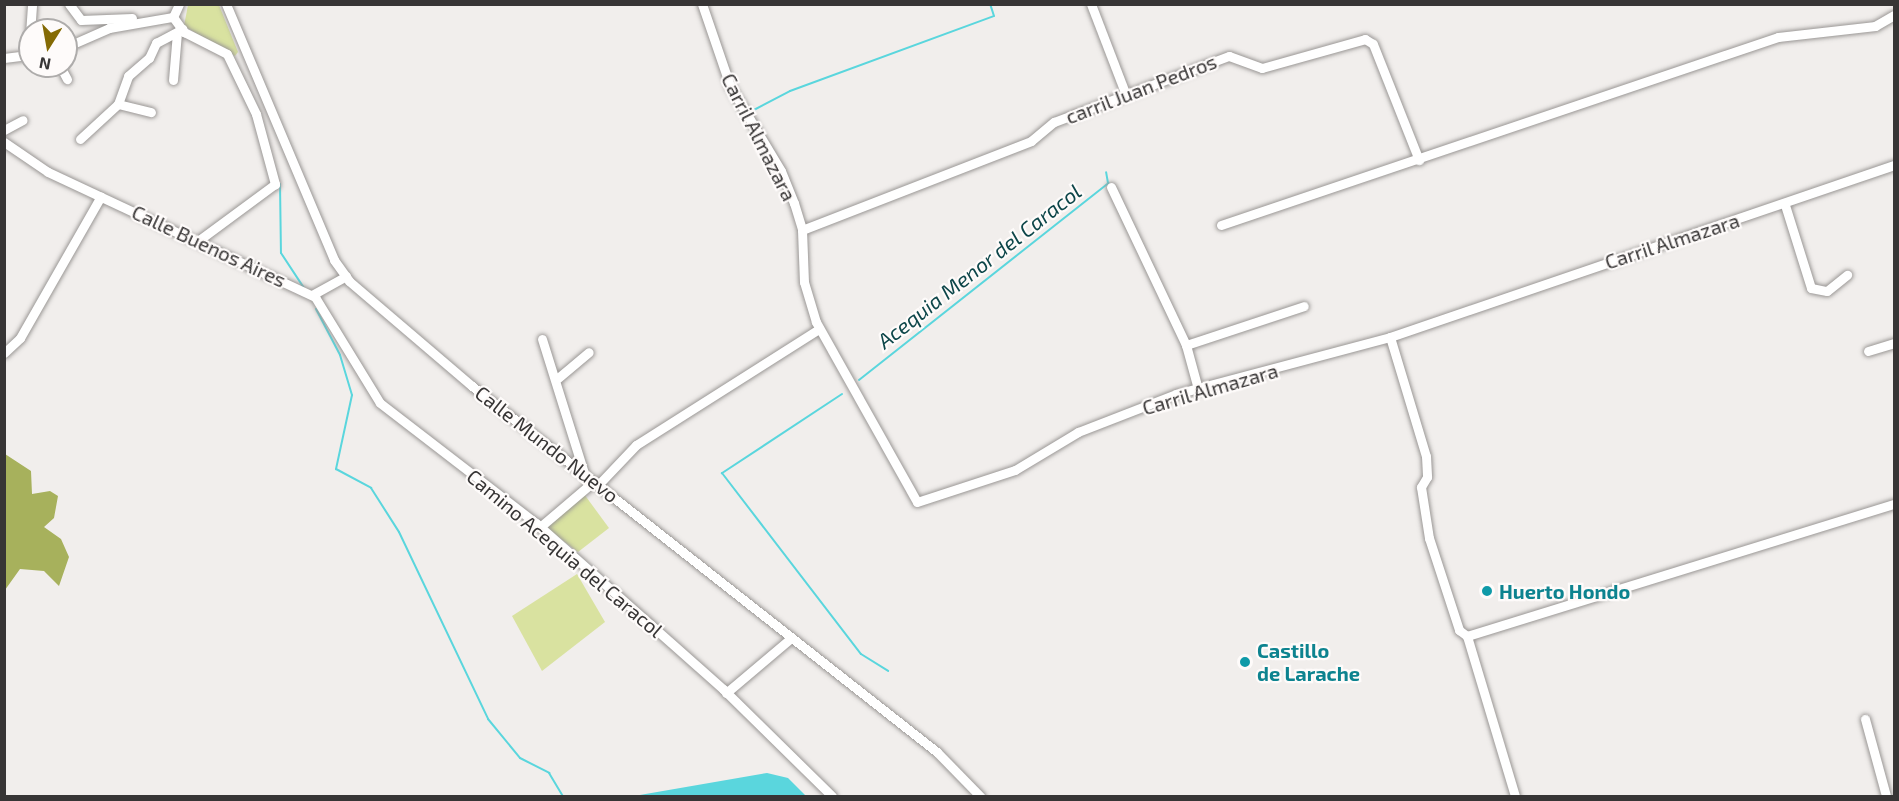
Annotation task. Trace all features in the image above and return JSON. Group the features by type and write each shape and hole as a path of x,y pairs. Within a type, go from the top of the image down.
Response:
{"street":[{"path":"69,4 73,16 88,22 154,20"},
{"path":"172,80 179,31 173,17 179,4"},
{"name":"Calle Mundo Nuevo","path":"226,4 346,276 596,483 937,752 980,796"},
{"name":"Carril Almazara","path":"702,4 730,86 781,171 801,230 804,282 819,329 917,502 1015,470 1078,432 1198,389 1390,337 1894,165"},
{"path":"1091,4 1126,95"},
{"path":"1221,225 1778,37 1875,26 1894,15"},
{"path":"78,42 108,28 173,17"},
{"path":"80,140 117,104 128,76 149,58 156,43 179,31"},
{"path":"179,31 227,54 256,114 275,184 199,240"},
{"name":"carril Juan Pedros","path":"801,230 1031,141 1054,122 1229,56 1262,68 1365,39 1373,44 1419,160"},
{"path":"117,104 151,112"},
{"path":"4,130 23,120"},
{"name":"Calle Buenos Aires","path":"4,142 48,172 199,240 314,296"},
{"path":"1112,187 1186,345 1198,389"},
{"path":"4,353 20,338 101,196"},
{"path":"1785,204 1810,288 1827,291 1847,275"},
{"path":"314,296 346,276"},
{"name":"Camino Acequia del Caracol","path":"314,296 380,403 540,527 726,693 832,796"},
{"path":"1186,345 1304,306"},
{"path":"540,527 596,483 636,445 819,329"},
{"path":"1390,337 1426,456 1427,477 1421,487 1429,538 1459,630 1467,636 1515,796"},
{"path":"542,339 558,378 557,399 584,473"},
{"path":"1868,351 1894,343"},
{"path":"558,378 589,352"},
{"path":"1467,636 1894,504"},
{"path":"726,693 791,638"},
{"path":"1865,719 1886,796"}],"green space":[{"path":"188,5 219,5 238,52 235,56 184,26"},
{"path":"5,454 31,471 32,494 50,491 58,496 54,518 44,527 61,539 69,557 59,586 44,571 20,569 5,590"},
{"path":"584,494 609,528 578,552 544,526"},
{"path":"577,574 605,622 542,671 512,616"}],"water":[{"path":"767,773 788,778 806,796 634,796"}],"waterway":[{"path":"750,112 790,91 994,16 990,4"},
{"name":"Acequia Menor del Caracol","path":"859,380 1108,183 1106,172"},
{"path":"280,184 281,253 304,288"},
{"path":"316,309 340,355 352,395 336,469 371,488 399,532 488,719 520,758 549,773 563,796"},
{"name":"Acequia Menor del Caracol","path":"842,394 722,473 861,654 888,671"}],"place":[{"name":"Huerto Hondo","path":"1487,591"},
{"name":"Castillo de Larache","path":"1245,662"}]}
